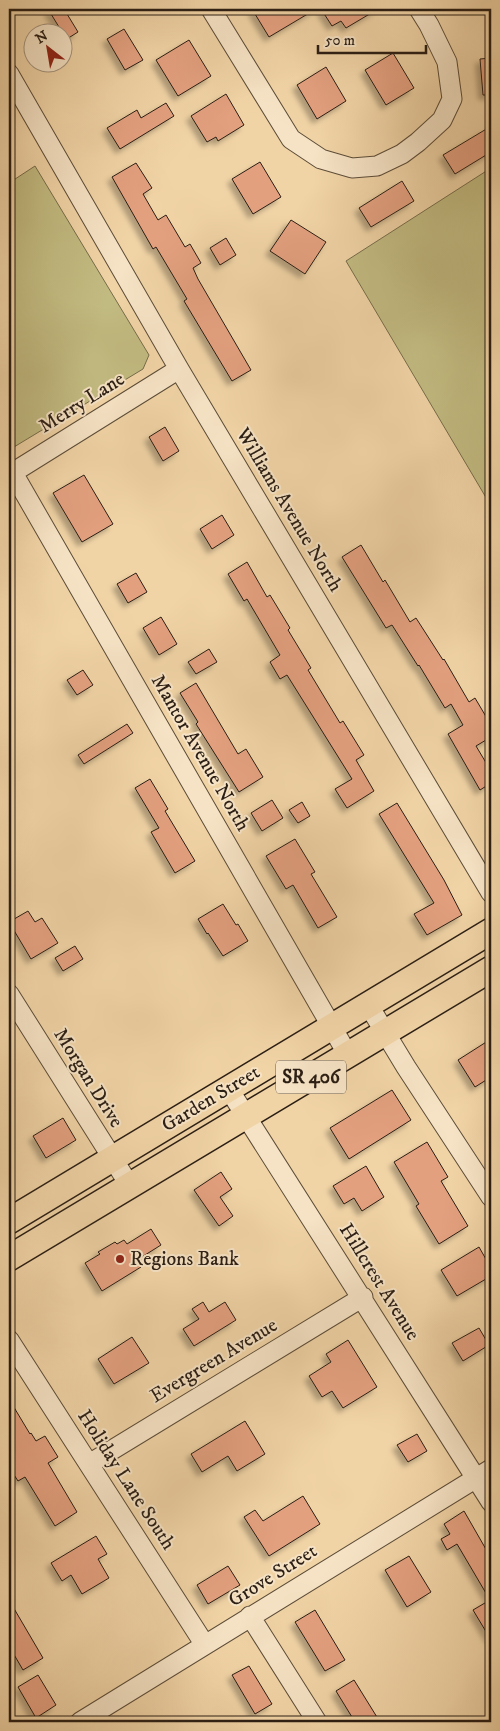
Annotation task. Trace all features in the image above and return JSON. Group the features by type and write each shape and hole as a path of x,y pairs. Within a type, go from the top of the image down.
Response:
{"main road":[{"name":"Garden Street","path":"9,1221 491,931"},
{"name":"Garden Street","path":"9,1258 491,969"}],"street":[{"path":"211,9 291,140 321,159 352,168 377,166 402,154 442,120 452,99 447,62 419,9"},
{"name":"Williams Avenue North","path":"9,74 50,149 179,369 491,893"},
{"name":"Merry Lane","path":"11,474 179,369"},
{"name":"Mantor Avenue North","path":"11,474 348,1055"},
{"name":"Morgan Drive","path":"9,994 130,1186"},
{"path":"368,1006 491,1197"},
{"name":"Hillcrest Avenue","path":"228,1088 363,1297 483,1473 491,1502"},
{"name":"Evergreen Avenue","path":"89,1464 363,1297"},
{"name":"Holiday Lane South","path":"9,1340 205,1645"},
{"name":"Grove Street","path":"80,1722 483,1473"},
{"path":"250,1616 317,1722"}],"shaded area":[{"path":"35,166 149,355 143,369 9,450 9,183"},
{"path":"491,168 491,506 346,261"}],"building":[{"path":"48,9 64,9 72,22 56,22"},
{"path":"252,9 316,9 269,37"},
{"path":"321,9 378,9 346,28 341,21 332,26"},
{"path":"72,22 78,32 72,36"},
{"path":"124,29 143,60 125,70 107,39"},
{"path":"189,40 211,76 178,96 156,60"},
{"path":"393,53 414,88 386,105 365,70"},
{"path":"491,58 491,95 483,95 480,59"},
{"path":"326,67 346,101 317,119 297,85"},
{"path":"226,94 244,125 218,141 216,137 207,142 191,116"},
{"path":"166,103 174,116 120,149 107,128 137,110 141,118"},
{"path":"488,128 491,134 491,152 455,174 443,155"},
{"path":"260,162 281,197 253,214 232,179"},
{"path":"136,163 152,188 143,194 158,220 166,215 185,247 190,244 201,263 193,268 198,279 251,370 232,381 184,301 187,299 156,247 153,249 112,177"},
{"path":"402,181 414,201 371,227 359,208"},
{"path":"291,220 326,242 305,274 270,251"},
{"path":"226,238 236,255 220,265 210,248"},
{"path":"165,427 179,451 163,461 149,437"},
{"path":"84,475 113,524 82,542 53,493"},
{"path":"222,515 234,535 212,549 200,529"},
{"path":"361,545 410,622 416,618 444,659 469,702 475,698 491,725 491,737 476,746 491,771 491,783 480,790 448,734 463,725 451,704 445,708 392,625 386,628 342,557"},
{"path":"247,562 267,597 270,595 290,628 288,630 311,668 308,670 340,723 343,721 364,755 356,760 374,791 347,808 335,789 352,779 287,675 280,679 270,662 280,655 247,599 244,601 228,574"},
{"path":"136,573 147,592 128,603 117,584"},
{"path":"161,617 177,644 159,655 143,628"},
{"path":"209,649 217,662 196,674 188,662"},
{"path":"83,670 93,685 77,695 67,680"},
{"path":"196,683 238,754 246,749 263,777 239,792 196,724 198,722 180,693"},
{"path":"127,724 133,733 84,764 78,755"},
{"path":"150,779 168,809 165,811 195,861 175,873 151,832 159,828 135,788"},
{"path":"272,800 283,818 262,831 251,813"},
{"path":"302,802 310,816 298,823 289,810"},
{"path":"397,803 444,880 462,915 427,935 414,914 434,903 379,814"},
{"path":"295,839 315,872 311,874 337,917 318,928 293,885 286,889 266,856"},
{"path":"223,904 248,941 223,956 198,919"},
{"path":"28,911 35,922 42,918 58,943 31,959 9,922"},
{"path":"75,946 83,959 63,971 55,958"},
{"path":"491,1039 491,1077 475,1087 458,1060"},
{"path":"392,1090 411,1120 349,1159 330,1128"},
{"path":"63,1118 76,1140 46,1158 33,1136"},
{"path":"427,1142 448,1177 441,1181 468,1226 439,1244 416,1206 419,1204 394,1162"},
{"path":"366,1166 384,1197 362,1211 354,1198 344,1204 333,1186"},
{"path":"221,1172 232,1189 220,1197 233,1216 219,1226 194,1190"},
{"path":"151,1229 161,1245 137,1260 141,1267 102,1291 85,1263 100,1254 98,1252 115,1242 117,1244 124,1240 127,1244"},
{"path":"479,1247 491,1268 491,1276 457,1296 441,1270"},
{"path":"203,1302 209,1312 225,1302 236,1320 194,1346 183,1329 199,1319 192,1309"},
{"path":"479,1328 489,1345 463,1361 452,1343"},
{"path":"132,1337 149,1363 114,1384 98,1359"},
{"path":"348,1340 377,1387 343,1408 332,1391 322,1397 309,1376 331,1362 326,1354"},
{"path":"9,1399 30,1434 36,1441 45,1436 58,1457 48,1463 77,1512 55,1526 25,1477 18,1481 9,1467"},
{"path":"245,1421 265,1454 237,1471 228,1456 202,1472 191,1454"},
{"path":"417,1434 427,1451 408,1462 397,1445"},
{"path":"303,1496 320,1524 269,1556 244,1517 255,1510 263,1521"},
{"path":"464,1511 491,1558 491,1640 473,1610 490,1600 457,1544 447,1550 441,1539 450,1534 444,1524"},
{"path":"96,1536 107,1554 98,1559 109,1578 82,1594 71,1575 62,1581 51,1563"},
{"path":"409,1556 431,1592 407,1607 385,1570"},
{"path":"228,1566 240,1585 208,1604 197,1585"},
{"path":"9,1600 43,1658 23,1670 9,1646"},
{"path":"315,1610 345,1660 325,1671 295,1622"},
{"path":"249,1666 272,1704 255,1714 232,1675"},
{"path":"38,1675 56,1705 36,1718 18,1687"},
{"path":"354,1680 380,1722 355,1722 336,1691"}],"place":[{"name":"Regions Bank","path":"120,1259"}]}
